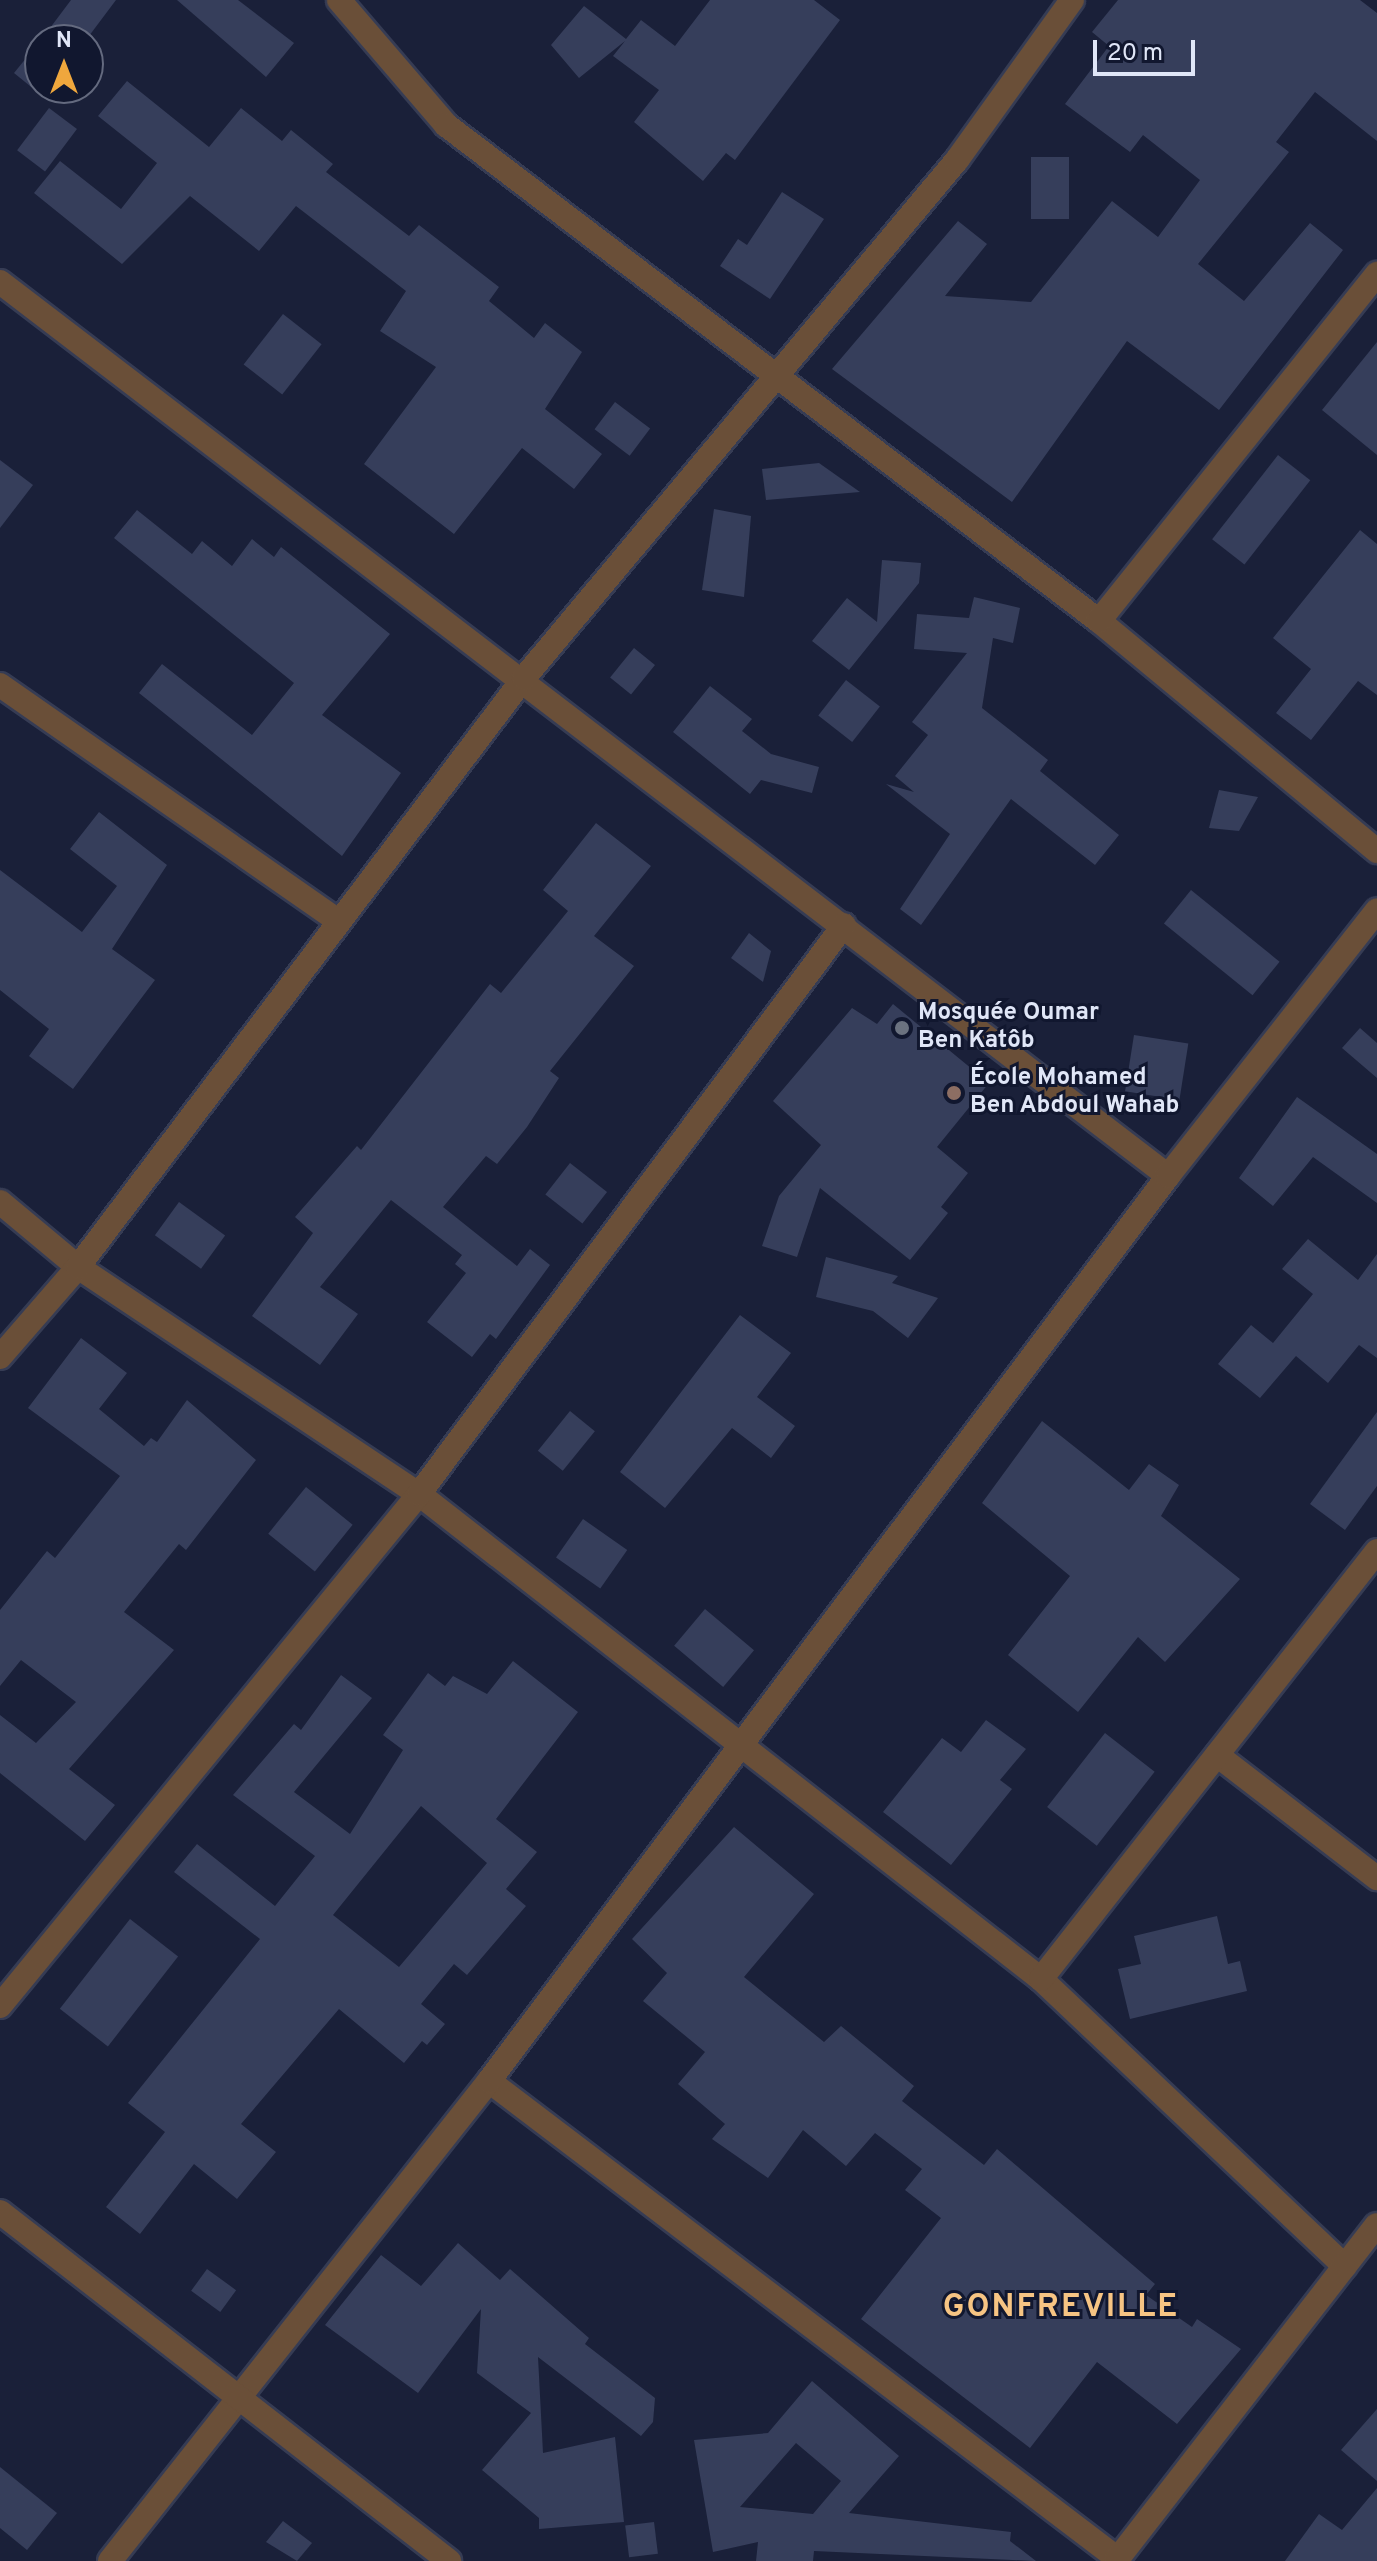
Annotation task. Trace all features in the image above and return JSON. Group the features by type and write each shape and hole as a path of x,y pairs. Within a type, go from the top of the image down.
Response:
{"street":[{"path":"339,0 446,125 1099,621 1377,851"},
{"path":"0,1357 78,1267 335,919 524,678 773,371 957,160 1072,0"},
{"path":"1099,621 1377,274"},
{"path":"0,282 524,678 1168,1176"},
{"path":"0,685 335,919"},
{"path":"110,2561 489,2081 739,1741 1168,1176 1377,910"},
{"path":"0,2006 419,1494 844,925"},
{"path":"0,1202 78,1267 419,1494 1041,1979 1345,2266"},
{"path":"1041,1979 1377,1551"},
{"path":"1217,1755 1377,1878"},
{"path":"489,2081 1117,2560 1377,2225"},
{"path":"0,2212 449,2561"}],"building":[{"path":"71,0 116,0 98,24 53,24"},
{"path":"177,0 238,0 294,43 266,77"},
{"path":"710,0 814,0 840,20 735,160 726,153 703,181 634,122 659,90 613,56 625,41 579,78 551,45 584,6 626,39 641,20 675,46"},
{"path":"1118,0 1360,0 1377,13 1377,141 1315,92 1276,142 1289,152 1198,264 1244,301 1310,223 1343,250 1219,410 1127,341 1012,502 832,369 958,221 987,244 945,296 1031,302 1112,201 1158,237 1200,180 1143,135 1130,152 1065,104 1109,46 1092,32"},
{"path":"24,61 24,81 14,73"},
{"path":"127,81 209,147 241,108 282,141 291,130 333,164 326,172 409,236 419,225 499,287 489,301 534,338 545,323 582,352 545,409 602,454 574,489 522,448 454,534 364,464 436,367 380,331 406,291 296,206 259,251 190,196 122,264 34,193 60,161 121,209 157,163 98,116"},
{"path":"49,108 77,129 45,171 17,150"},
{"path":"1031,157 1069,157 1069,219 1031,219"},
{"path":"782,192 824,219 770,299 720,266 738,239 747,245"},
{"path":"283,314 322,344 282,395 244,364"},
{"path":"1377,342 1377,455 1322,410"},
{"path":"615,402 650,428 630,456 595,429"},
{"path":"1278,455 1310,480 1244,565 1212,539"},
{"path":"0,460 33,485 0,528"},
{"path":"819,463 860,492 766,500 762,469"},
{"path":"714,509 751,516 744,597 702,590"},
{"path":"137,510 192,554 202,541 232,566 252,539 274,557 281,547 390,634 322,715 401,773 342,856 139,693 162,664 252,735 294,683 114,538"},
{"path":"1360,530 1377,544 1377,695 1358,681 1311,740 1276,713 1311,669 1273,638"},
{"path":"882,560 921,563 919,583 849,670 812,641 847,598 877,622"},
{"path":"974,597 1020,608 1013,643 993,638 982,708 1048,760 1040,771 1119,835 1095,865 1011,799 921,925 900,909 950,834 886,784 914,792 895,776 928,735 912,722 967,653 914,649 917,614 969,618"},
{"path":"634,648 655,665 631,695 610,678"},
{"path":"846,680 880,706 852,742 818,715"},
{"path":"710,686 752,719 742,731 771,754 819,767 812,793 761,780 750,794 673,732"},
{"path":"1219,790 1258,797 1239,831 1209,828"},
{"path":"99,812 167,865 112,949 155,980 73,1089 29,1056 49,1029 0,990 0,870 82,932 117,886 70,849"},
{"path":"596,823 651,866 594,936 634,966 550,1071 559,1078 527,1127 497,1164 486,1156 443,1207 517,1266 530,1249 550,1265 496,1339 490,1334 472,1357 427,1322 466,1273 455,1264 462,1255 391,1200 320,1287 358,1314 320,1365 252,1316 313,1233 295,1217 357,1146 361,1150 490,984 501,993 568,911 543,890"},
{"path":"1191,890 1280,962 1253,995 1164,923"},
{"path":"749,933 771,951 763,982 731,958"},
{"path":"893,1004 989,1083 937,1147 968,1173 941,1207 948,1213 910,1260 820,1188 797,1257 762,1246 779,1196 821,1145 773,1101 852,1008 877,1024"},
{"path":"1360,1028 1377,1043 1377,1078 1342,1048"},
{"path":"1134,1035 1188,1044 1179,1100 1125,1091"},
{"path":"1297,1097 1377,1154 1377,1203 1313,1157 1273,1206 1239,1178"},
{"path":"570,1163 607,1192 582,1223 545,1195"},
{"path":"179,1202 225,1236 201,1269 155,1235"},
{"path":"1308,1239 1358,1280 1377,1254 1377,1358 1359,1345 1328,1383 1296,1356 1260,1398 1218,1364 1251,1325 1273,1343 1313,1294 1282,1269"},
{"path":"826,1257 898,1276 892,1283 938,1298 908,1338 873,1311 816,1297"},
{"path":"740,1315 791,1353 757,1397 795,1426 771,1458 732,1428 665,1508 620,1472"},
{"path":"81,1338 127,1373 99,1409 144,1446 151,1438 157,1442 187,1400 256,1460 186,1550 179,1544 124,1612 174,1650 69,1769 115,1805 85,1841 0,1773 0,1715 36,1743 76,1702 21,1660 0,1686 0,1610 47,1551 55,1558 120,1476 28,1408"},
{"path":"570,1411 595,1431 563,1471 538,1451"},
{"path":"1377,1412 1377,1486 1345,1530 1310,1504"},
{"path":"1042,1421 1129,1490 1149,1464 1179,1485 1161,1516 1240,1579 1165,1662 1138,1637 1078,1712 1008,1655 1070,1576 982,1503"},
{"path":"306,1487 353,1525 315,1571 268,1534"},
{"path":"583,1519 627,1550 600,1588 556,1558"},
{"path":"705,1609 754,1650 723,1687 674,1646"},
{"path":"513,1661 578,1712 496,1819 537,1852 506,1889 526,1906 467,1975 454,1964 421,2004 445,2024 427,2045 422,2041 404,2063 339,2009 241,2124 276,2152 237,2199 194,2164 140,2234 106,2207 165,2132 128,2103 260,1939 174,1872 197,1844 275,1906 315,1856 233,1795 294,1724 301,1730 341,1675 372,1698 294,1792 350,1834 403,1750 383,1735 428,1673 445,1686 453,1676 487,1694","holes":["421,1806 487,1863 399,1967 333,1915"]},
{"path":"986,1720 1026,1749 1000,1780 1012,1789 951,1865 883,1812 942,1738 961,1752"},
{"path":"1105,1733 1155,1772 1097,1846 1047,1807"},
{"path":"734,1827 814,1894 744,1977 824,2042 841,2026 914,2086 902,2101 984,2165 997,2149 1155,2284 1146,2295 1192,2327 1197,2319 1241,2349 1177,2424 1097,2362 1030,2448 861,2319 941,2218 905,2190 922,2169 875,2133 846,2166 803,2130 768,2178 712,2139 725,2124 678,2084 705,2052 643,2001 667,1973 632,1939"},
{"path":"1217,1916 1228,1964 1240,1961 1247,1991 1130,2019 1118,1969 1141,1964 1134,1936"},
{"path":"130,1919 178,1957 108,2046 60,2009"},
{"path":"458,2243 500,2280 510,2269 589,2338 585,2344 655,2398 653,2422 641,2436 538,2357 543,2453 615,2437 624,2522 539,2529 539,2518 482,2470 531,2413 477,2373 481,2309 418,2393 325,2325 381,2255 421,2286"},
{"path":"207,2269 236,2290 220,2312 191,2291"},
{"path":"812,2381 899,2456 849,2513 1011,2532 1010,2541 1036,2561 814,2551 813,2561 756,2561 758,2542 713,2552 694,2440 768,2433","holes":["796,2443 841,2481 813,2514 740,2507"]},
{"path":"1377,2409 1377,2481 1341,2450"},
{"path":"0,2467 57,2513 27,2550 0,2528"},
{"path":"1377,2488 1377,2561 1285,2561 1319,2514 1342,2530"},
{"path":"283,2521 312,2543 297,2561 266,2542"},
{"path":"654,2522 658,2554 629,2557 625,2526"}],"place":[{"name":"Mosquée Oumar Ben Katôb","path":"902,1028"},
{"name":"École Mohamed Ben Abdoul Wahab","path":"954,1093"}],"district":[{"name":"GONFREVILLE","path":"1061,2308"}]}
